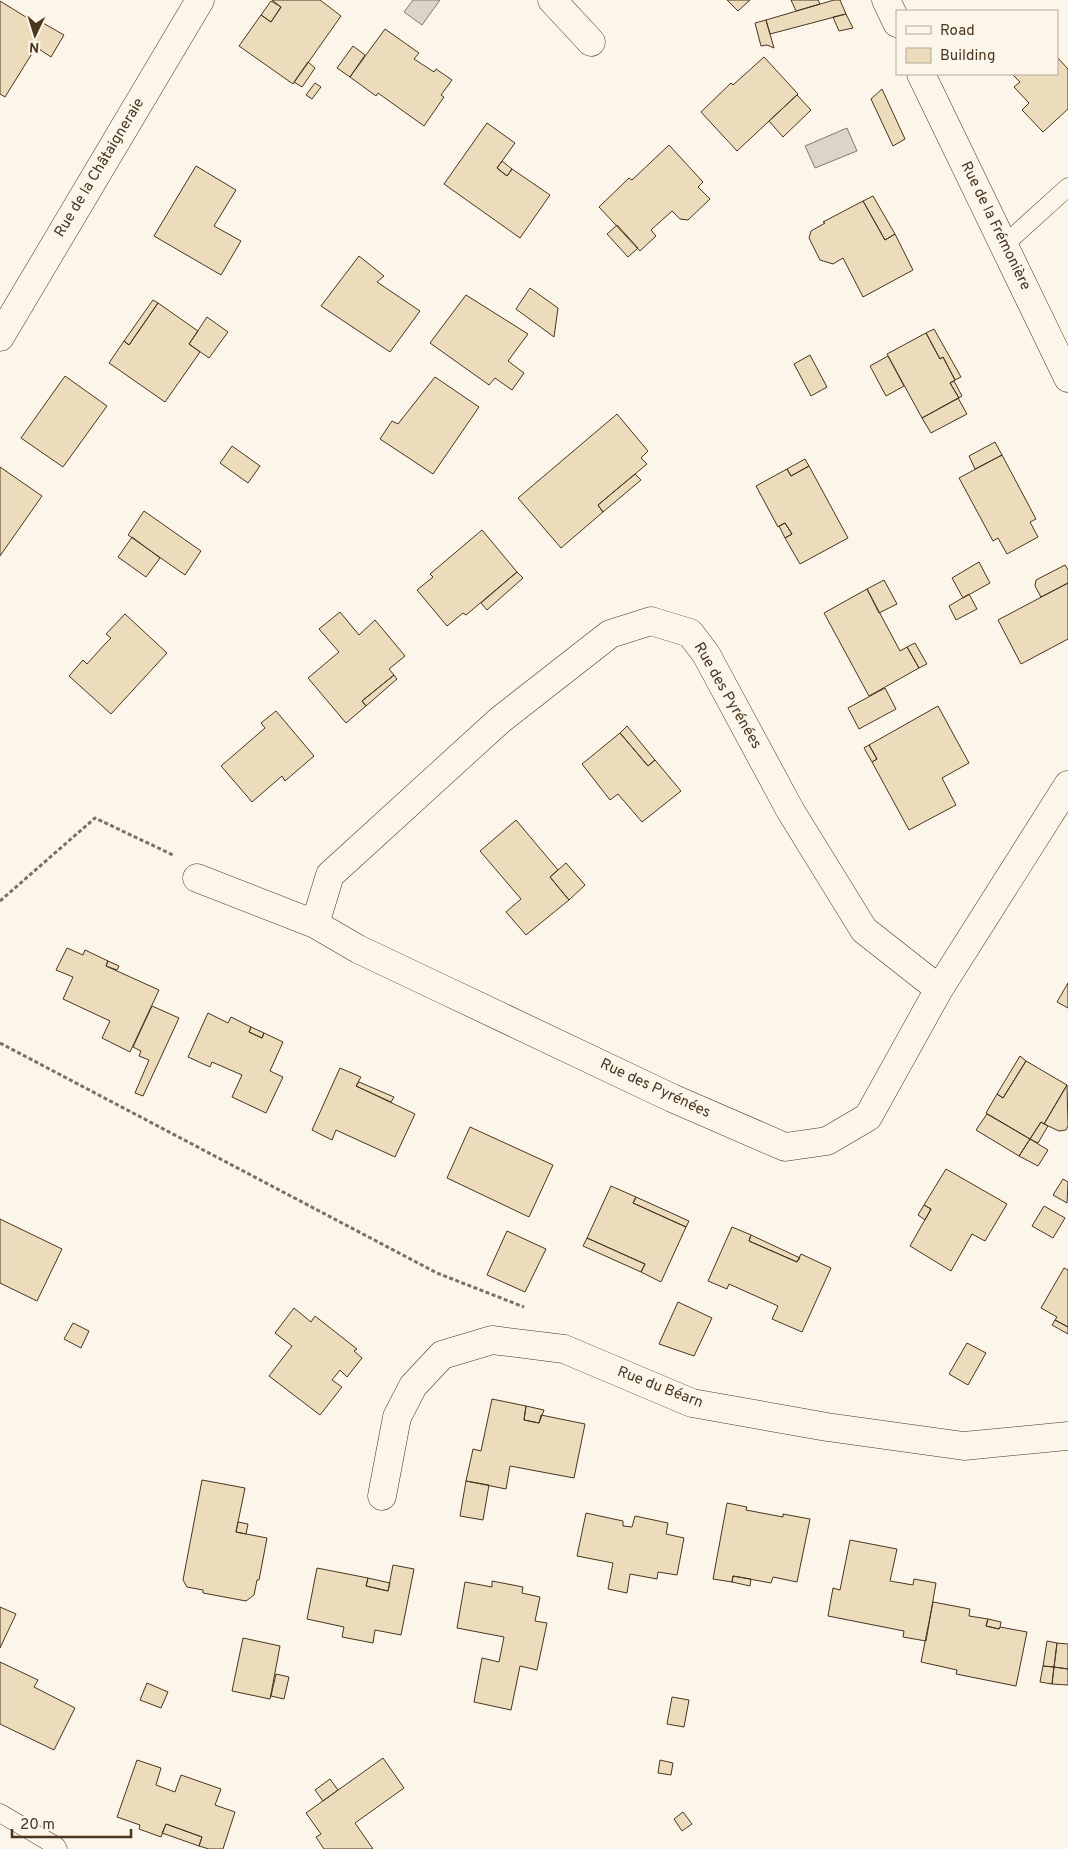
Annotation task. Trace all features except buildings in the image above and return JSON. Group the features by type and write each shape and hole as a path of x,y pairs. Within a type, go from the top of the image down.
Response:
{"street":[{"name":"Rue de la Châtaigneraie","path":"0,337 200,0"},
{"path":"552,0 591,42"},
{"path":"886,0 896,21"},
{"name":"Rue de la Frémonière","path":"921,75 1068,378"},
{"name":"Rue des Pyrénées","path":"315,924 330,875 500,720 610,634 652,620 690,633 706,654 790,810 864,930 939,989"},
{"name":"Rue des Pyrénées","path":"197,878 315,924 358,949 672,1098 784,1147 827,1141 868,1117 939,989 1068,785"},
{"name":"Rue du Béarn","path":"382,1496 397,1416 413,1386 442,1355 492,1340 564,1349 692,1403 826,1427 964,1446 1068,1436"}],"lane":[{"path":"1004,244 1068,187"},
{"path":"0,1813 58,1849"}],"path":[{"path":"0,901 95,818 193,865 197,878"},
{"path":"0,1043 437,1272 530,1309"}],"shaded area":[{"path":"413,0 440,0 422,25 404,12"},
{"path":"847,128 857,151 815,168 805,146"}]}
